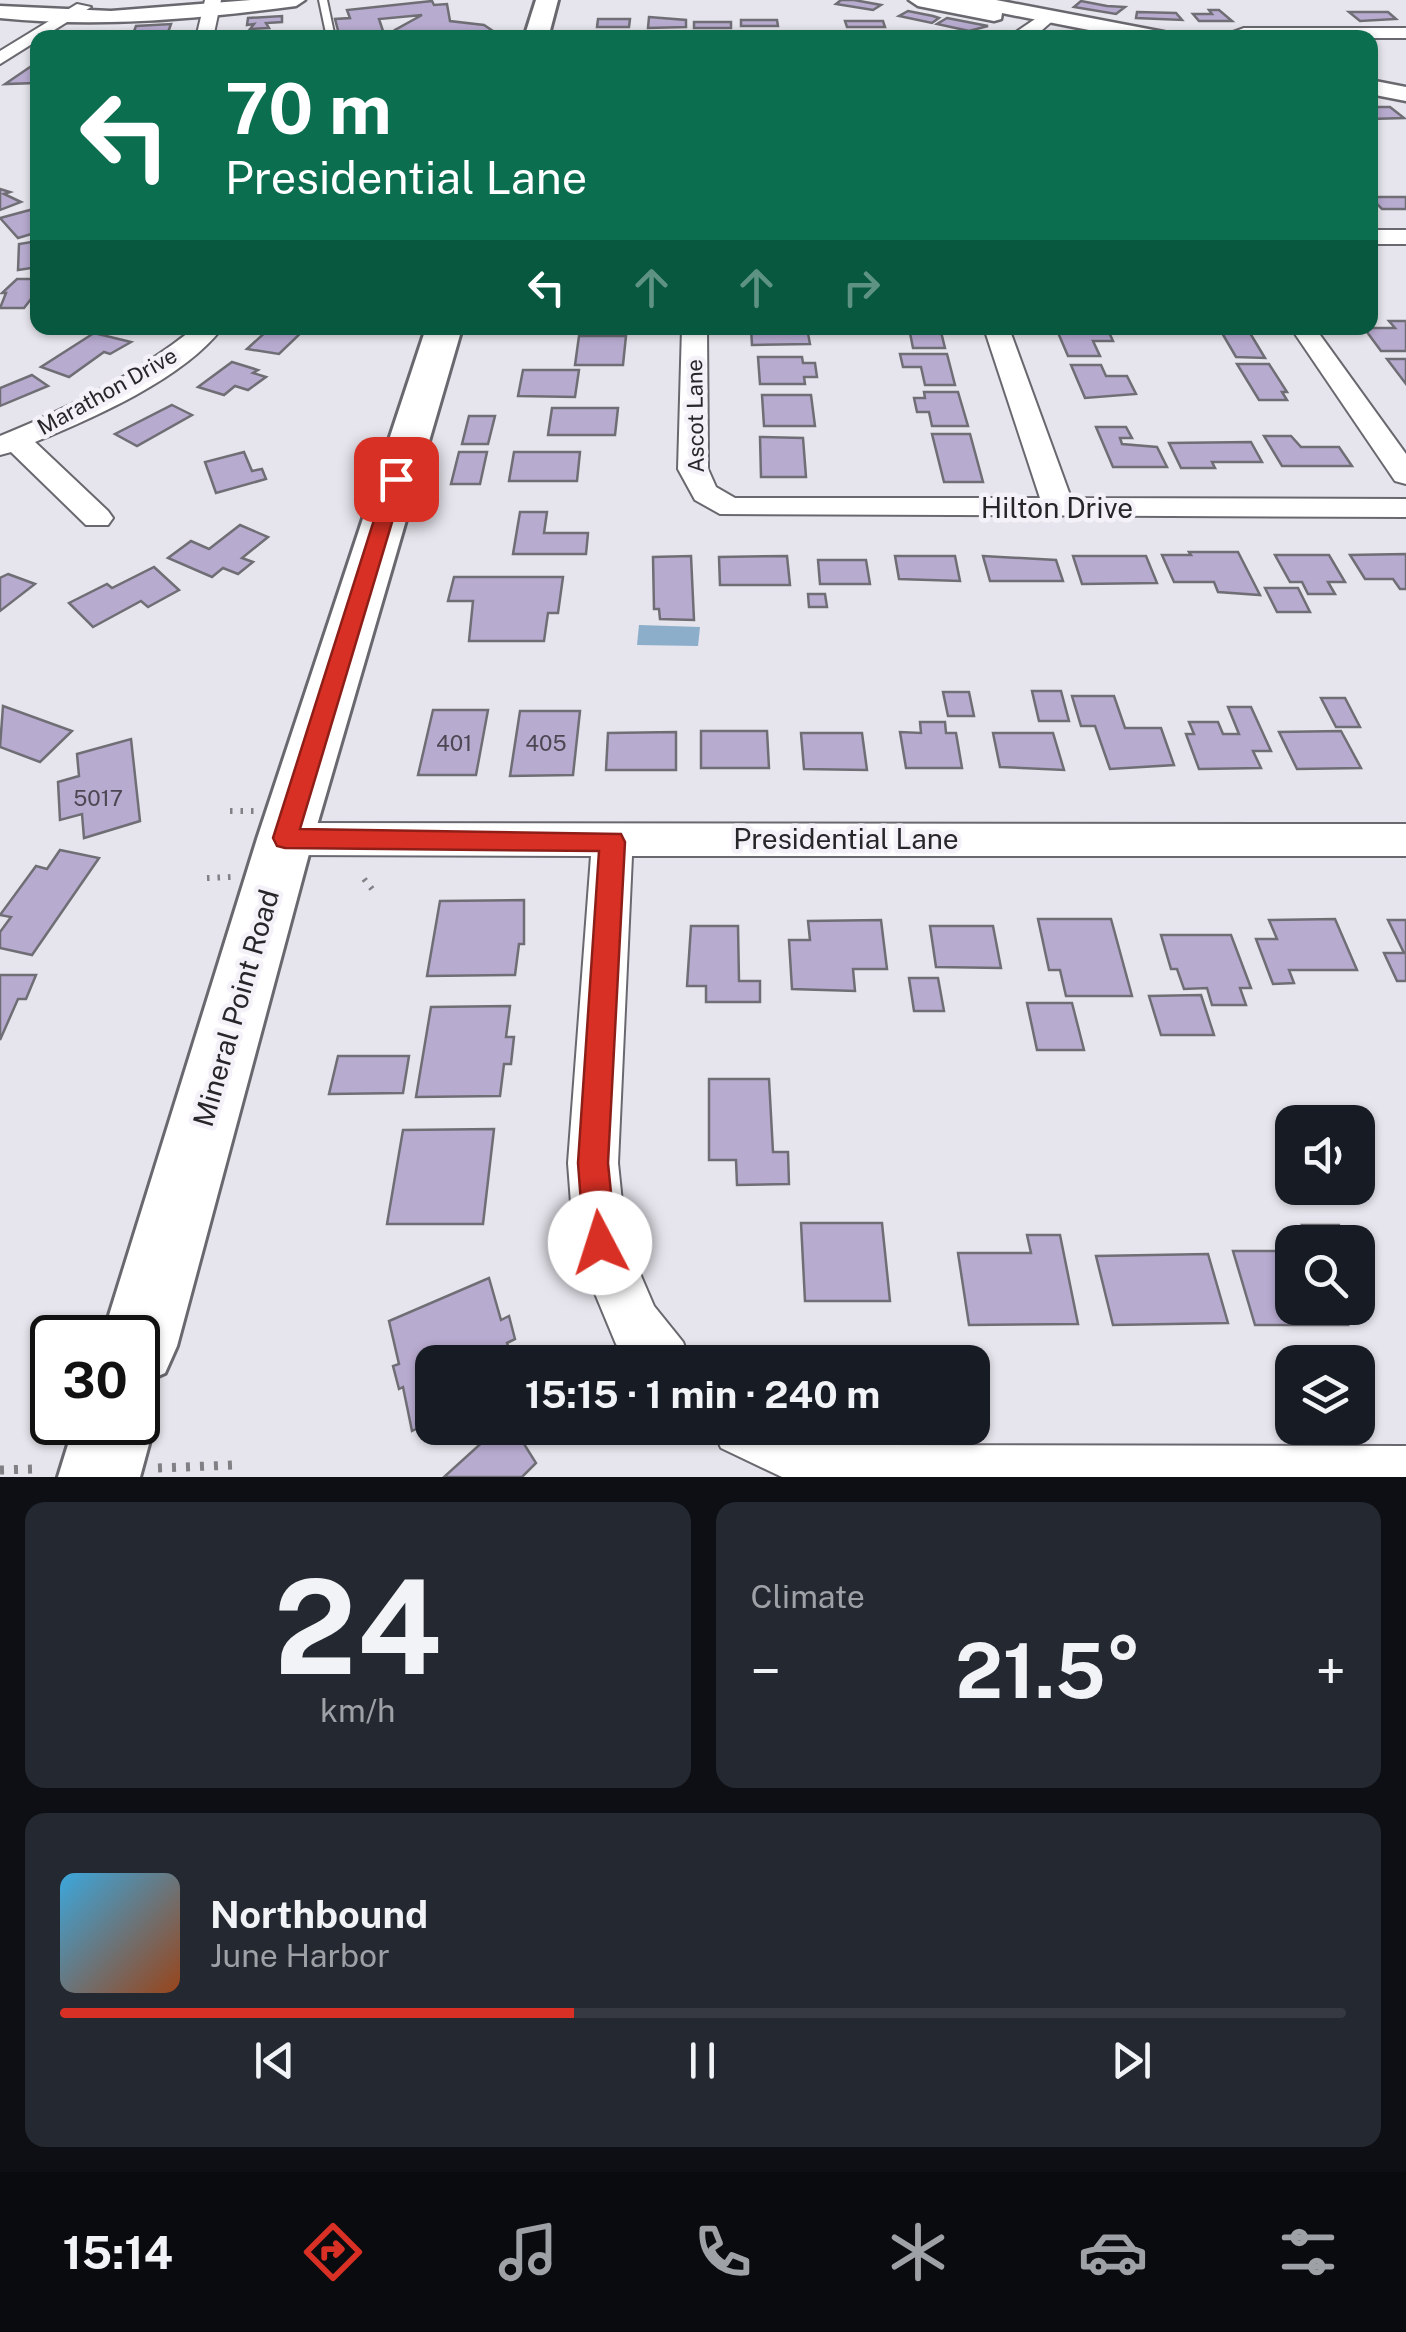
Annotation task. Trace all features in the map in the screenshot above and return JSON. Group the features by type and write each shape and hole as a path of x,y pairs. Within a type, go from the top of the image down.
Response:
{"main road":[{"path":"538,30 547,0"},
{"name":"Mineral Point Road","path":"146,1315 271,824 442,335"}],"street":[{"path":"26,0 74,12"},
{"path":"0,12 296,0"},
{"path":"918,0 1111,30"},
{"path":"966,0 1083,30"},
{"path":"206,30 213,4"},
{"path":"46,30 74,12"},
{"path":"1032,30 1045,20"},
{"path":"1378,33 1406,33"},
{"path":"0,59 30,40"},
{"path":"1378,78 1406,83"},
{"path":"1378,89 1406,94"},
{"path":"1378,237 1406,237"},
{"name":"Marathon Drive","path":"8,443 108,396 199,335"},
{"name":"Ascot Lane","path":"694,335 693,469 698,488 710,499"},
{"path":"999,335 1060,508"},
{"path":"1308,335 1406,475"},
{"path":"8,443 97,518"},
{"name":"Hilton Drive","path":"710,499 755,508 1406,508"},
{"name":"Presidential Lane","path":"271,824 612,842 1406,840"},
{"path":"612,842 593,1163 600,1243 635,1325 650,1345"},
{"path":"779,1445 817,1462 879,1475 1406,1476"}],"lane":[{"path":"323,0 329,30"}],"path":[{"path":"230,811 271,824"},
{"path":"208,878 233,877"},
{"path":"364,879 372,889"},
{"path":"0,1470 102,1459 234,1465"}],"water":[{"path":"639,625 700,627 698,646 637,645"}],"building":[{"path":"841,0 881,5 873,10 836,4"},
{"path":"432,1 434,5 447,4 450,21 484,25 492,30 395,30 422,15 379,19 383,30 338,30 335,19 350,18 347,10"},
{"path":"1081,1 1125,7 1116,14 1074,7"},
{"path":"1209,10 1219,10 1232,21 1199,21 1193,14 1212,14"},
{"path":"908,11 939,18 932,23 899,16"},
{"path":"1137,12 1176,13 1182,20 1136,18"},
{"path":"1349,12 1388,12 1396,19 1360,21"},
{"path":"282,16 282,22 266,23 269,28 250,29 254,24 247,25 248,18"},
{"path":"649,17 686,20 686,27 648,28"},
{"path":"947,18 988,26 964,30 937,24"},
{"path":"598,19 630,19 629,27 597,27"},
{"path":"741,20 777,20 778,26 741,26"},
{"path":"845,21 883,21 885,27 847,27"},
{"path":"694,22 731,22 731,28 694,28"},
{"path":"171,24 169,30 134,30 136,26"},
{"path":"30,67 30,83 5,84"},
{"path":"1378,107 1390,107 1404,118 1378,119"},
{"path":"0,189 10,192 4,194 21,202 0,210"},
{"path":"1378,197 1406,197 1406,209 1382,209"},
{"path":"30,210 30,234 18,238 0,218"},
{"path":"30,242 30,268 18,270 19,244"},
{"path":"17,279 30,279 30,300 24,308 0,308 6,293 2,293"},
{"path":"1389,321 1406,321 1406,351 1381,351 1369,335 1378,335 1378,328 1395,328"},
{"path":"91,335 131,342 110,354 104,352 69,377 41,367"},
{"path":"262,335 299,335 279,354 247,349"},
{"path":"751,335 808,335 810,344 752,345"},
{"path":"910,335 942,335 945,348 913,348"},
{"path":"1059,335 1110,335 1113,341 1093,341 1100,356 1068,356"},
{"path":"1223,335 1251,335 1265,358 1236,357"},
{"path":"579,336 626,336 623,365 575,365"},
{"path":"900,354 947,354 955,385 925,385 921,367 903,367"},
{"path":"758,357 802,357 803,363 815,363 817,377 804,377 805,384 760,384"},
{"path":"1387,359 1406,359 1406,384"},
{"path":"232,362 258,370 253,373 266,377 248,390 235,386 224,395 198,387"},
{"path":"1237,364 1269,364 1287,392 1282,392 1287,400 1259,400"},
{"path":"1071,365 1101,365 1106,376 1127,376 1136,394 1085,398"},
{"path":"523,370 579,370 575,397 518,396"},
{"path":"32,375 48,386 0,406 0,388"},
{"path":"924,392 958,392 968,426 932,426 929,412 917,412 914,398 925,398"},
{"path":"762,395 811,395 815,426 764,426"},
{"path":"172,405 192,415 137,446 115,434"},
{"path":"552,408 618,408 615,435 548,435"},
{"path":"469,416 495,416 488,444 462,444"},
{"path":"1096,427 1126,427 1132,438 1120,438 1122,444 1157,447 1167,467 1113,467"},
{"path":"932,434 970,434 983,482 944,482"},
{"path":"1264,436 1291,436 1301,447 1339,447 1352,466 1282,466"},
{"path":"760,437 803,438 806,477 761,477"},
{"path":"1251,442 1262,462 1212,462 1215,468 1181,468 1169,443"},
{"path":"244,452 252,471 262,469 266,479 216,493 205,462"},
{"path":"459,452 487,452 480,484 451,484"},
{"path":"514,452 580,452 577,481 509,481"},
{"path":"520,512 547,512 544,533 588,533 586,554 513,554"},
{"path":"240,525 268,537 242,558 253,562 238,574 223,568 212,577 168,558 191,541 209,549"},
{"path":"1189,552 1238,552 1260,595 1218,592 1214,582 1174,582 1162,555 1191,555"},
{"path":"1406,554 1406,589 1400,589 1393,579 1365,579 1350,555"},
{"path":"1275,555 1329,555 1345,582 1328,582 1335,594 1308,594 1302,582 1290,582"},
{"path":"691,556 694,620 660,619 659,609 654,609 653,557"},
{"path":"787,556 790,585 720,585 719,557"},
{"path":"895,556 955,556 960,581 899,579"},
{"path":"983,556 1056,560 1063,581 990,581"},
{"path":"1073,556 1146,556 1157,583 1082,584"},
{"path":"818,560 866,560 870,584 820,584"},
{"path":"154,567 179,590 148,607 141,601 93,627 69,603 107,584 112,588"},
{"path":"8,574 35,584 0,611 0,578"},
{"path":"454,577 563,577 558,613 548,613 544,641 469,641 473,601 448,601"},
{"path":"1265,588 1298,588 1310,612 1277,612"},
{"path":"808,594 825,594 827,607 809,607"},
{"path":"1032,691 1061,691 1069,721 1039,721"},
{"path":"943,692 969,692 974,716 948,716"},
{"path":"1072,696 1114,696 1125,728 1161,728 1174,765 1110,769 1095,726 1081,726"},
{"path":"1321,698 1345,698 1360,727 1336,727"},
{"path":"3,706 72,731 40,762 0,747"},
{"path":"1228,707 1251,707 1271,751 1253,751 1261,768 1199,769 1186,734 1194,734 1189,722 1218,722 1223,734 1239,734"},
{"path":"433,710 488,710 476,775 418,775"},
{"path":"520,711 580,711 573,775 510,776"},
{"path":"920,722 945,722 946,733 956,733 962,768 906,768 900,732 921,733"},
{"path":"701,731 767,731 769,768 701,768"},
{"path":"1341,731 1361,768 1297,769 1279,732"},
{"path":"676,732 676,770 606,770 608,733"},
{"path":"801,733 862,733 867,770 804,769"},
{"path":"993,733 1053,733 1064,770 1000,767"},
{"path":"131,739 140,821 84,838 82,814 60,820 58,782 79,776 77,754"},
{"path":"60,850 99,858 32,955 0,948 0,932 11,917 0,915 36,866 47,869"},
{"path":"524,900 524,944 519,944 515,975 427,976 440,901"},
{"path":"1038,919 1111,919 1132,996 1066,996 1060,970 1049,970"},
{"path":"1335,919 1357,970 1289,970 1294,983 1273,984 1256,939 1277,939 1269,920"},
{"path":"881,920 887,969 853,969 855,991 792,989 789,940 810,940 808,921"},
{"path":"1388,920 1406,920 1406,981 1397,981 1384,953 1404,953"},
{"path":"691,926 738,926 739,981 760,981 760,1002 706,1002 706,986 687,986"},
{"path":"930,926 993,926 1001,968 936,967"},
{"path":"1161,935 1231,935 1251,988 1240,988 1246,1005 1212,1005 1207,988 1184,989 1177,969 1171,969"},
{"path":"0,975 36,975 26,999 18,999 0,1040"},
{"path":"909,978 938,978 944,1011 914,1011"},
{"path":"1201,995 1214,1035 1161,1035 1149,996"},
{"path":"1027,1003 1072,1003 1084,1050 1037,1050"},
{"path":"510,1006 506,1037 514,1037 511,1064 504,1064 500,1096 416,1097 431,1007"},
{"path":"338,1056 409,1056 403,1093 329,1094"},
{"path":"709,1079 769,1079 773,1152 788,1152 789,1184 737,1185 736,1160 709,1160"},
{"path":"494,1129 483,1224 387,1224 403,1130"},
{"path":"801,1223 882,1223 890,1301 805,1301"},
{"path":"1027,1235 1060,1235 1078,1324 969,1325 958,1253 1031,1253"},
{"path":"1233,1251 1275,1251 1275,1325 1255,1325"},
{"path":"1208,1254 1228,1323 1113,1325 1096,1256"},
{"path":"489,1278 501,1320 509,1316 515,1339 508,1345 415,1345 412,1431 403,1387 399,1389 393,1366 399,1364 389,1321"},
{"path":"479,1445 525,1445 536,1463 522,1477 444,1477"}],"route":[{"path":"396,479 285,838 612,842 593,1163 600,1243"}]}
